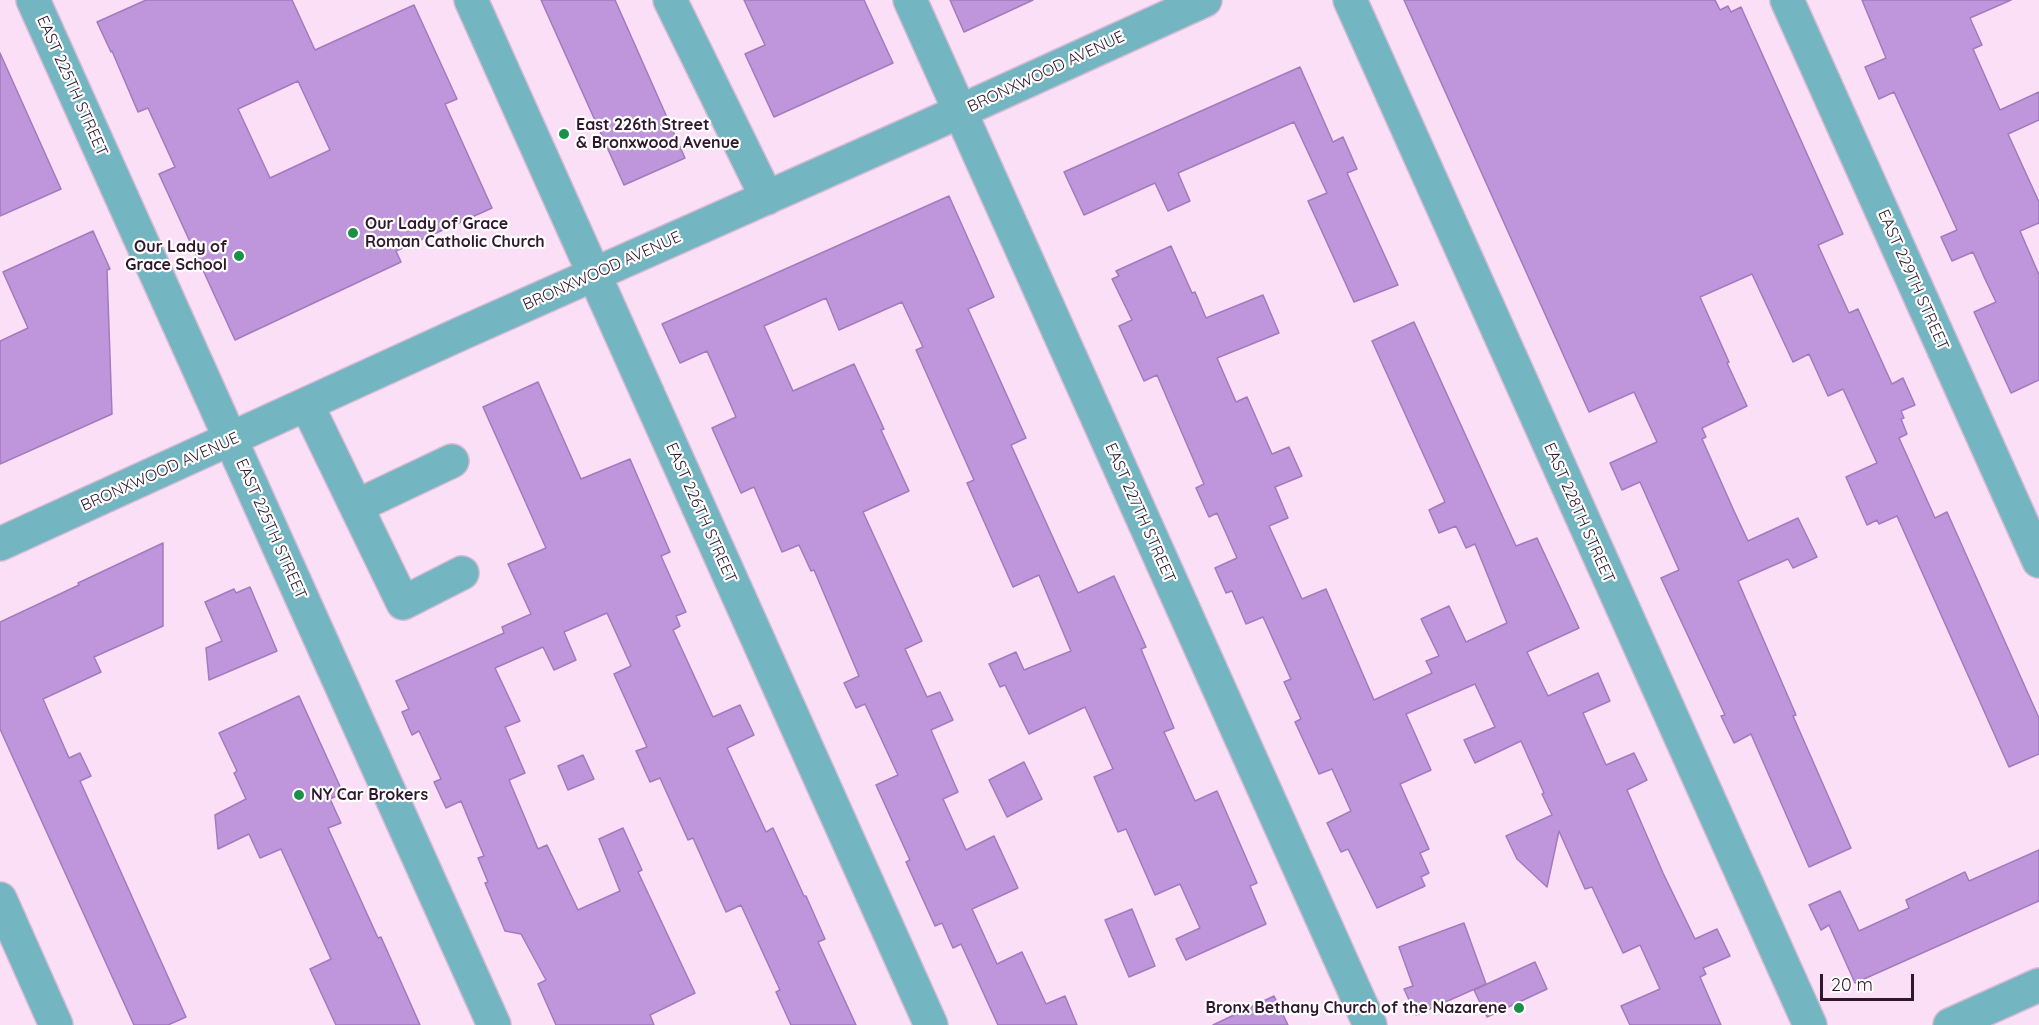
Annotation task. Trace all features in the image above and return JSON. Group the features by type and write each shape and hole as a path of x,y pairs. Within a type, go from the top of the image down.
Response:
{"street":[{"name":"EAST 225TH STREET","path":"33,0 494,1025"},
{"name":"EAST 226TH STREET","path":"471,0 932,1025"},
{"path":"670,0 767,198"},
{"name":"EAST 227TH STREET","path":"910,0 1370,1025"},
{"name":"BRONXWOOD AVENUE","path":"0,544 460,334 1206,0"},
{"name":"EAST 228TH STREET","path":"1350,0 1810,1025"},
{"name":"EAST 229TH STREET","path":"1787,0 2039,561"},
{"path":"307,405 403,603 462,573"},
{"path":"357,506 452,460"},
{"path":"0,899 56,1025"},
{"path":"1950,1025 2039,985"}],"building":[{"path":"146,0 292,0 315,50 414,5 457,99 445,104 492,208 396,251 401,262 235,340 159,174 175,167 148,108 138,112 97,22","holes":["298,81 330,150 270,178 238,109"]},
{"path":"541,0 615,0 685,158 624,185"},
{"path":"744,0 864,0 893,63 774,117 745,54 765,45"},
{"path":"950,0 1033,0 964,32"},
{"path":"1404,0 1715,0 1720,10 1728,6 1731,12 1741,7 1843,234 1818,245 1849,313 1858,309 1892,384 1903,378 1915,405 1901,411 1904,418 1901,419 1907,434 1899,438 1935,518 1947,512 2039,718 2039,754 2009,767 1897,516 1879,524 1877,520 1867,525 1846,477 1877,463 1843,389 1828,396 1809,354 1793,362 1752,274 1700,297 1747,406 1702,428 1706,437 1702,439 1734,511 1748,541 1798,518 1817,557 1793,568 1788,559 1738,581 1796,715 1793,716 1851,848 1809,867 1751,734 1734,743 1721,716 1725,715 1661,578 1679,570 1640,482 1622,490 1610,463 1657,442 1634,392 1589,412"},
{"path":"1862,0 2011,0 1970,18 1982,45 1973,49 2000,110 2039,92 2039,120 2008,134 2039,202 2039,223 2020,231 2039,275 2039,380 2011,393 1974,312 1996,302 1973,252 1952,261 1941,237 1957,230 1894,92 1879,99 1865,67 1886,58"},
{"path":"0,53 61,189 0,216"},
{"path":"1300,67 1333,142 1343,137 1357,169 1347,173 1398,285 1354,302 1308,201 1327,193 1294,122 1178,173 1190,201 1168,211 1155,183 1084,215 1064,172"},
{"path":"949,196 994,297 968,309 1026,438 1011,445 1078,593 1114,576 1146,647 1141,649 1174,728 1164,732 1195,801 1217,791 1257,883 1250,886 1266,924 1186,960 1176,939 1200,928 1180,884 1155,895 1126,829 1118,832 1094,777 1113,769 1085,707 1029,734 1005,685 1000,687 989,664 1016,652 1024,670 1071,651 1039,575 1013,587 967,483 974,480 916,350 923,347 902,302 839,330 826,298 764,326 793,391 854,364 884,429 881,430 909,491 863,512 922,641 905,649 927,697 940,692 953,720 931,730 958,792 943,799 966,850 994,836 1018,888 972,909 997,964 1022,952 1046,1004 1065,996 1077,1025 998,1025 961,944 953,948 942,923 935,926 906,862 910,860 876,785 898,775 865,704 856,708 844,683 859,676 814,570 811,571 799,545 782,552 754,487 741,493 712,428 736,417 707,351 680,363 662,324"},
{"path":"93,231 110,269 107,270 112,414 0,464 0,341 28,328 3,272"},
{"path":"1171,246 1206,318 1263,295 1279,333 1217,358 1236,402 1247,397 1272,454 1289,447 1302,476 1275,487 1288,518 1269,526 1302,599 1326,589 1374,700 1432,673 1426,661 1439,656 1421,619 1449,606 1466,642 1507,623 1475,544 1466,548 1456,526 1439,533 1429,510 1445,502 1372,341 1414,322 1516,546 1537,538 1579,628 1527,652 1548,696 1598,673 1610,701 1583,713 1606,765 1634,753 1647,780 1627,790 1663,873 1695,939 1717,929 1730,956 1703,968 1706,974 1700,977 1721,1025 1630,1025 1621,1006 1660,989 1640,945 1623,953 1592,887 1585,889 1559,831 1547,887 1517,859 1506,836 1552,815 1521,741 1475,763 1464,740 1495,727 1475,684 1406,714 1431,770 1400,784 1429,849 1420,853 1429,873 1421,877 1425,886 1377,908 1348,849 1341,852 1327,823 1351,811 1332,769 1319,774 1295,722 1301,719 1284,682 1291,679 1263,617 1246,624 1232,591 1226,593 1215,568 1237,558 1217,513 1209,517 1196,488 1204,484 1157,375 1144,381 1119,326 1132,320 1112,279 1119,276 1116,271"},
{"path":"538,382 581,479 630,459 670,552 661,556 686,612 676,616 680,626 673,630 713,717 740,705 754,735 727,748 766,832 773,828 806,896 825,939 818,942 856,1025 791,1025 776,992 780,990 741,905 726,912 693,838 688,840 660,778 650,782 636,751 647,747 614,674 631,666 607,613 564,632 576,660 554,670 543,647 495,668 520,721 505,727 525,773 509,780 538,849 547,845 578,910 620,891 599,839 623,828 642,870 638,872 695,993 650,1015 654,1025 556,1025 538,984 546,980 521,934 505,931 485,883 488,882 478,858 484,856 461,801 446,808 434,782 441,779 419,731 412,735 402,712 409,709 396,681 504,633 502,627 531,614 508,564 546,548 483,407"},
{"path":"163,543 163,626 94,657 101,672 43,699 69,758 80,753 91,776 80,781 186,1017 168,1025 134,1025 0,729 0,622"},
{"path":"250,587 277,651 209,680 206,648 222,641 205,602 234,589 236,593"},
{"path":"299,696 343,793 330,799 341,823 328,828 378,938 381,937 420,1025 336,1025 310,969 331,959 281,849 260,858 249,834 218,849 215,815 246,799 234,773 237,771 219,733"},
{"path":"583,755 594,779 568,790 558,766"},
{"path":"1024,762 1042,799 1007,817 989,780"},
{"path":"2039,850 2039,901 1855,983 1829,925 1821,930 1809,905 1840,891 1859,931 1909,908 1906,900 1965,872 1969,881"},
{"path":"1132,909 1155,966 1129,977 1105,920"},
{"path":"1464,923 1486,984 1416,1015 1404,989 1413,986 1399,947"},
{"path":"1535,962 1547,989 1487,1017 1474,990"},
{"path":"1274,996 1288,1025 1213,1025"}],"place":[{"name":"East 226th Street & Bronxwood Avenue","path":"564,134"},
{"name":"Our Lady of Grace Roman Catholic Church","path":"353,233"},
{"name":"Our Lady of Grace School","path":"239,256"},
{"name":"NY Car Brokers","path":"299,795"},
{"name":"Bronx Bethany Church of the Nazarene","path":"1519,1008"}]}
